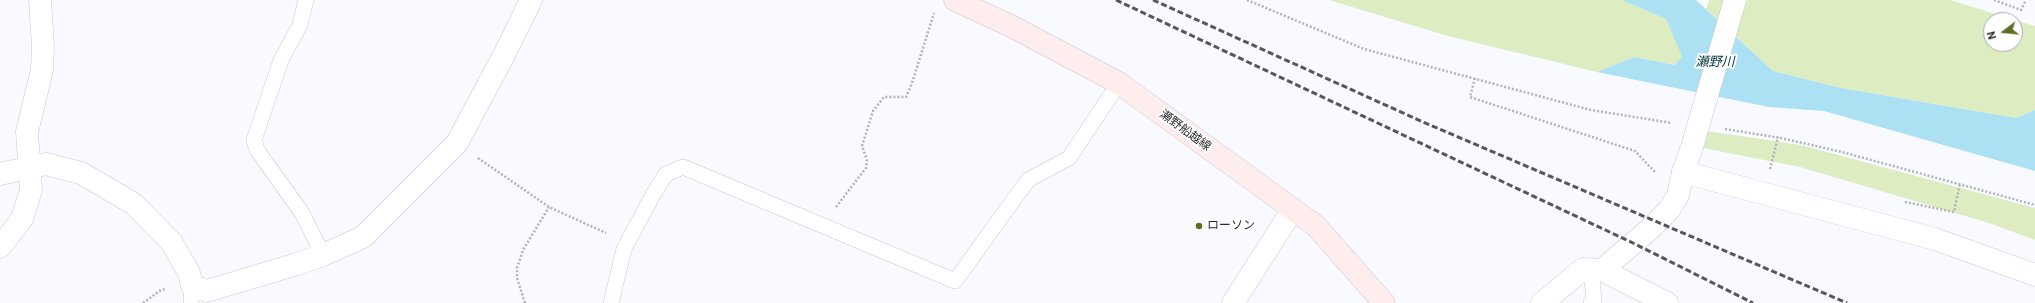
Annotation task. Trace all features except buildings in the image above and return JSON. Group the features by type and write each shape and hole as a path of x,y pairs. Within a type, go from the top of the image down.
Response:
{"main road":[{"name":"瀬野船越線","path":"946,3 1011,26 1119,83 1316,226 1384,303"}],"street":[{"path":"0,247 22,219 31,190 27,132 42,70 43,46 40,0"},
{"path":"0,174 46,164 82,173 134,204 172,243 189,273 191,294 207,291 323,255 364,237 457,143 504,55 531,0"},
{"path":"1596,269 1651,228 1669,210 1678,195 1683,172 1735,0"},
{"path":"1683,172 1935,239 2035,275"},
{"path":"1233,303 1293,209"},
{"path":"1542,303 1583,269 1596,269 1667,303"}],"lane":[{"path":"306,0 300,25 281,60 254,140 257,150 302,213 323,255"},
{"path":"611,303 624,250 629,240 666,174 683,167 955,281 1028,180 1069,158 1119,83"},
{"path":"1591,303 1594,300 1596,269"}],"path":[{"path":"1247,0 1364,49 1591,110 1677,124"},
{"path":"1994,0 2021,10 2026,0"},
{"path":"826,226 834,209 866,168 867,160 862,146 873,111 884,97 906,97 946,3"},
{"path":"1475,78 1470,96 1635,151 1657,174 1683,172"},
{"path":"1720,128 1778,137 1842,152 2035,205"},
{"path":"1768,175 1778,137"},
{"path":"457,143 549,207 614,236 629,240"},
{"path":"525,303 517,278 518,268 523,250 549,207"}],"green space":[{"path":"1329,0 1622,0 1666,19 1683,56 1675,65 1634,57 1597,72 1448,36"},
{"path":"1709,0 1950,0 1989,12 1983,12 1983,52 2023,52 2023,22 2035,26 2035,110 2016,118 1841,88 1773,71 1706,9"},
{"path":"1707,131 1801,145 2035,208 2035,240 1989,223 1800,167 1703,148"}],"water":[{"name":"瀬野川","path":"1622,0 1696,0 1773,71 1841,88 2016,118 2035,110 2035,171 1824,111 1769,107 1597,72 1634,57 1675,65 1682,56 1666,19"}],"railway":[{"path":"1116,0 1633,243 1753,303"},
{"path":"1153,0 1423,122 1847,303"}],"place":[{"name":"ローソン","path":"1199,226"}]}
